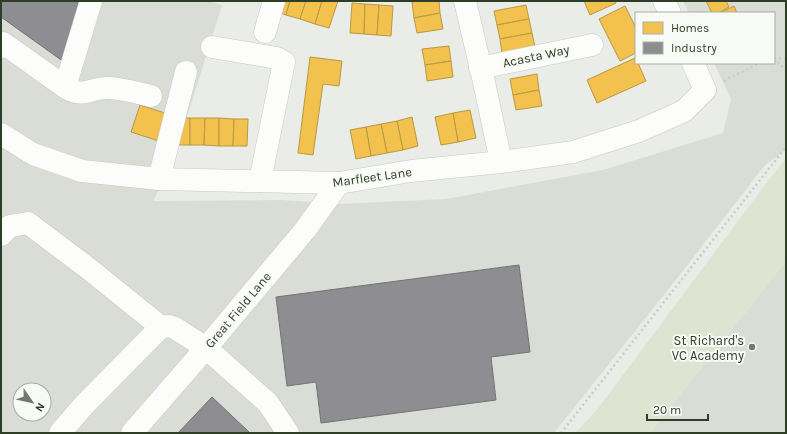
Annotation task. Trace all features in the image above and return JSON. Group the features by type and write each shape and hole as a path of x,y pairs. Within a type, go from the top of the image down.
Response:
{"street":[{"path":"65,87 91,1"},
{"path":"265,32 274,1"},
{"path":"465,1 501,162"},
{"path":"664,1 670,12"},
{"path":"1,47 3,43 71,92 78,93 107,88 151,96"},
{"name":"Acasta Way","path":"480,68 592,45"},
{"path":"212,47 277,58 284,62 260,181"},
{"path":"693,64 706,90"},
{"path":"159,179 186,72"},
{"name":"Marfleet Lane","path":"1,134 33,154 82,171 159,179 339,183 411,171 501,162 573,152 639,131 684,111 706,90"},
{"name":"Great Field Lane","path":"132,433 305,230 339,183"},
{"path":"1,235 10,226 28,223 89,269 161,327"},
{"path":"60,433 85,404 161,327 170,326 206,348 268,403 288,433"}],"path":[{"path":"775,59 786,59"},
{"path":"775,60 786,70"},
{"path":"706,90 757,64"},
{"path":"561,433 786,147"}],"shaded area":[{"path":"1,1 209,1 222,5 172,166 153,201 282,200 340,204 446,199 603,170 723,133 731,99 714,64 775,64 775,12 688,12 683,1 786,1 786,150 765,165 554,433 1,433"},
{"name":"St Richard's VC Academy","path":"786,261 786,433 650,433"}],"green space":[{"path":"786,159 786,261 650,433 575,433 596,411"}],"building: Homes":[{"path":"275,1 290,1 286,15 272,10"},
{"path":"290,1 306,1 300,19 286,15"},
{"path":"306,1 322,1 315,24 300,19"},
{"path":"322,1 338,1 329,28 315,24"},
{"path":"439,1 440,13 414,18 412,2"},
{"path":"584,1 615,1 616,3 590,15"},
{"path":"706,1 726,1 729,7 720,12 712,12"},
{"path":"352,3 365,4 364,34 350,33"},
{"path":"365,4 379,5 377,35 364,34"},
{"path":"379,5 393,6 391,36 377,35"},
{"path":"526,5 529,19 497,25 494,11"},
{"path":"625,6 635,26 635,54 620,61 599,19"},
{"path":"734,6 737,12 722,12"},
{"path":"440,13 443,29 417,33 414,18"},
{"path":"529,19 532,33 500,39 497,25"},
{"path":"532,33 535,47 502,54 500,39"},
{"path":"449,46 451,61 425,65 422,49"},
{"path":"310,57 342,61 339,86 323,84 313,155 298,153"},
{"path":"635,58 635,64 638,64 646,81 597,103 587,80"},
{"path":"451,61 453,77 427,81 425,65"},
{"path":"537,74 539,90 513,95 510,79"},
{"path":"539,90 542,106 516,110 513,95"},
{"path":"140,105 168,114 159,141 131,132"},
{"path":"470,110 476,138 458,142 453,113"},
{"path":"453,113 458,142 441,145 435,117"},
{"path":"412,117 418,146 403,150 397,121"},
{"path":"176,118 190,118 190,145 175,145"},
{"path":"190,118 205,118 204,145 190,145"},
{"path":"205,118 219,118 219,146 204,145"},
{"path":"219,118 234,119 233,146 219,146"},
{"path":"234,119 248,119 247,146 233,146"},
{"path":"397,121 403,150 387,153 381,124"},
{"path":"381,124 387,153 371,156 366,127"},
{"path":"366,127 371,156 356,159 350,130"}],"building: Industry":[{"path":"1,1 81,1 64,62 1,17"},
{"path":"519,265 530,352 491,357 496,400 321,423 316,382 287,386 276,297"},
{"path":"212,397 250,433 178,433"}],"place":[{"name":"St Richard's VC Academy","path":"752,347"}]}
